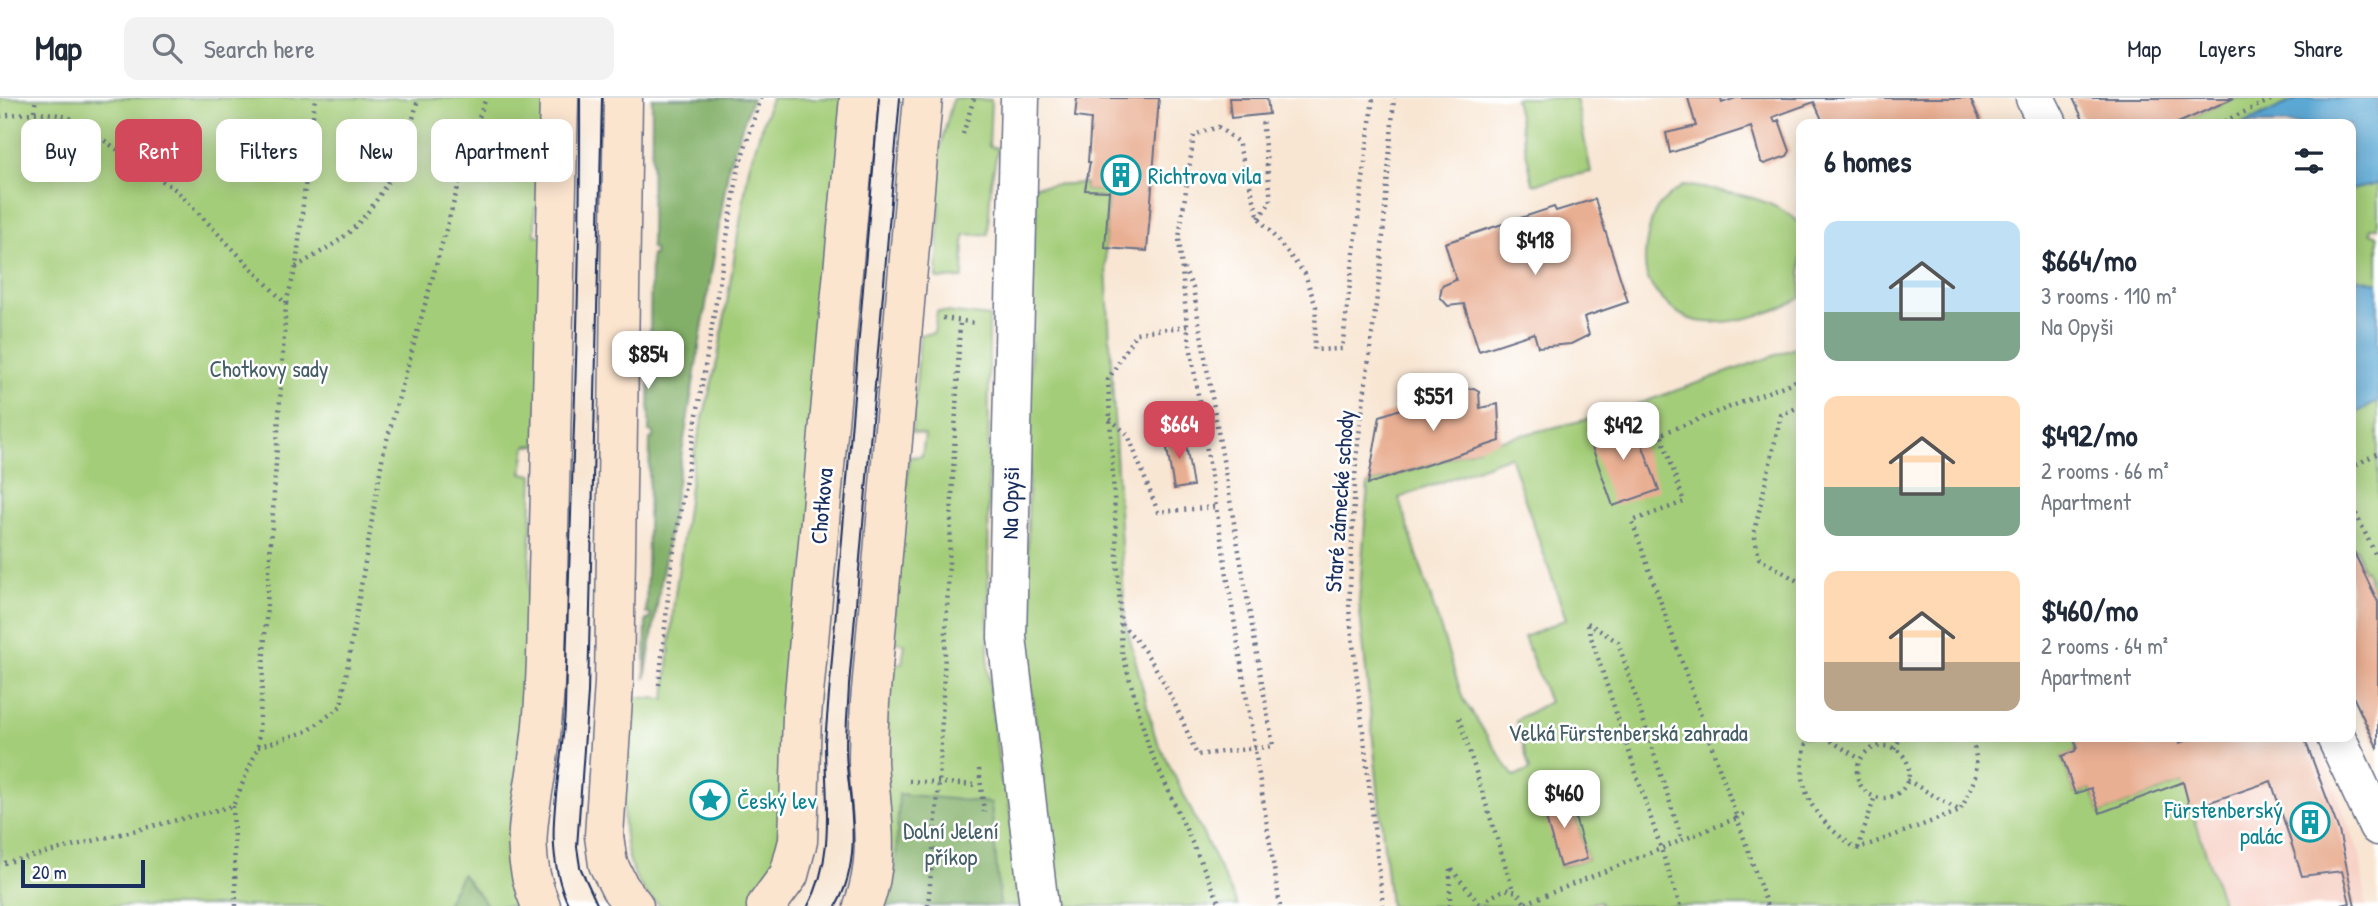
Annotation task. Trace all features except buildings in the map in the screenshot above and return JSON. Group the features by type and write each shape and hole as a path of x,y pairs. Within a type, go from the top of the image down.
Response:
{"main road":[{"path":"541,906 532,886 525,838 539,752 546,660 559,98"},
{"path":"623,98 614,683 604,836 608,864 620,888 634,906"},
{"name":"Chotkova","path":"766,906 789,875 797,841 802,716 859,98"},
{"path":"863,906 875,860 876,829 868,761 870,702 923,98"}],"street":[{"name":"Na Opyši","path":"1020,98 1007,636 1039,906"},
{"path":"2035,98 2046,119"},
{"path":"2338,742 2378,826"}],"path":[{"path":"34,111 36,98"},
{"path":"236,906 233,806 258,747 286,304 296,267 315,98"},
{"path":"296,267 346,235 389,182 413,123 418,98"},
{"path":"258,747 308,731 341,706 383,454 472,137 486,98"},
{"path":"659,684 671,568 739,166 761,98"},
{"path":"1280,906 1187,326 1179,238 1194,135 1218,127 1238,142 1259,218 1305,274 1317,307 1314,350 1342,349 1373,98"},
{"name":"Staré zámecké schody","path":"1383,906 1349,609 1356,459 1380,273 1394,98"},
{"path":"2229,119 2275,98"},
{"path":"0,116 34,111 54,112 73,118 176,190 286,304"},
{"path":"1259,218 1271,201 1262,120"},
{"path":"1121,624 1137,639 1164,685 1197,755 1273,747 1193,288 1182,266"},
{"path":"939,318 988,325"},
{"path":"928,906 939,784 960,321"},
{"path":"1187,326 1136,333 1108,380 1122,652 1149,748 1221,906"},
{"path":"1767,906 1632,521 1684,502 1661,434 1796,381"},
{"path":"1796,408 1781,415 1754,533 1759,558 1796,580"},
{"path":"1109,418 1128,435 1158,512 1216,507"},
{"path":"2356,465 2378,453"},
{"path":"2356,514 2378,560"},
{"path":"1680,906 1586,622 1618,642 1682,841"},
{"path":"1459,718 1513,890 1526,905 1744,814"},
{"path":"1807,742 1803,754 1802,781 1812,807 1828,829 1857,849"},
{"path":"1833,742 1860,759"},
{"path":"1894,749 1898,742"},
{"path":"1857,849 1959,811 1977,778 1977,754 1973,742"},
{"path":"1872,748 1894,749 1908,766 1907,780 1898,793 1875,796 1860,785 1857,777 1860,759 1872,748"},
{"path":"1907,780 1959,811"},
{"path":"903,781 978,785"},
{"path":"1857,849 1875,796"},
{"path":"0,864 233,806"},
{"path":"1450,906 1450,867 1480,906"},
{"path":"1487,906 1496,891 1513,890"}],"shaded area":[{"path":"2051,742 2317,742 2360,855 2366,906 2223,906 2190,809 2081,843"}],"green space":[{"name":"Chotkovy sady","path":"0,98 547,98 547,119 431,119 431,182 545,182 545,207 535,208 535,235 546,236 537,445 526,446 522,473 533,475 524,712 510,823 526,906 0,906"},
{"path":"652,98 752,98 729,164 645,679 646,620 650,619 650,613 646,614 650,439 653,438 653,432 649,432 651,255 654,255 654,249 651,249"},
{"path":"771,98 850,98 781,855 753,901 745,906 661,906 643,889 631,867 625,840 624,779 632,697 665,699 674,602 695,450 718,358 749,167"},
{"path":"953,98 991,100 989,146 998,148 991,182 988,234 964,235 963,278 937,279 940,202 930,189"},
{"path":"1515,98 1576,98 1591,172 1533,184"},
{"path":"2234,98 2299,98 2254,119 2187,119"},
{"path":"1085,183 1085,190 1109,191 1105,248 1125,620 1155,736 1238,906 1060,906 1026,650 1033,186"},
{"path":"2378,184 2378,228 2371,228 2370,233 2378,236 2378,283 2356,278 2356,189"},
{"path":"1684,185 1746,196 1789,214 1796,220 1796,300 1778,309 1723,322 1692,320 1677,312 1656,292 1648,280 1645,267 1646,245 1653,216 1667,198"},
{"path":"937,311 989,317 988,671 1001,782 1007,782 1020,906 879,906 889,663 902,664 905,644 891,641 909,457 922,456 925,435 912,432 920,335 934,333"},
{"name":"Velká Fürstenberská zahrada","path":"1796,348 1796,742 2075,742 2075,751 2062,757 2075,794 2091,788 2100,813 2183,782 2223,906 1602,906 1600,901 1584,906 1390,906 1359,602 1368,484 1479,448 1480,445 1610,414","holes":["1510,456 1566,619 1524,637 1549,702 1516,720 1530,770 1514,777 1463,699 1399,498","1568,793 1587,859 1561,867 1542,801"]},
{"path":"2356,396 2366,408 2378,402 2378,594 2374,594 2366,570 2363,571 2356,548"},
{"name":"Dolní Jelení příkop","path":"899,794 991,803 1000,906 882,906 895,881"},
{"path":"462,874 488,906 445,906"}],"water":[{"path":"2299,98 2378,98 2378,184 2356,189 2356,119 2254,119"},
{"path":"2356,278 2378,283 2378,402 2356,413"}],"tram line":[{"path":"569,906 555,858 554,833 565,708 577,327 580,98"},
{"path":"598,906 580,867 577,847 588,693 602,98"},
{"path":"808,906 817,887 826,847 825,742 879,98"},
{"path":"836,906 844,890 852,856 846,747 849,685 900,98"}],"place":[{"name":"Richtrova vila","path":"1121,175"},
{"name":"Český lev","path":"710,800"},
{"name":"Fürstenberský palác","path":"2310,822"}]}
